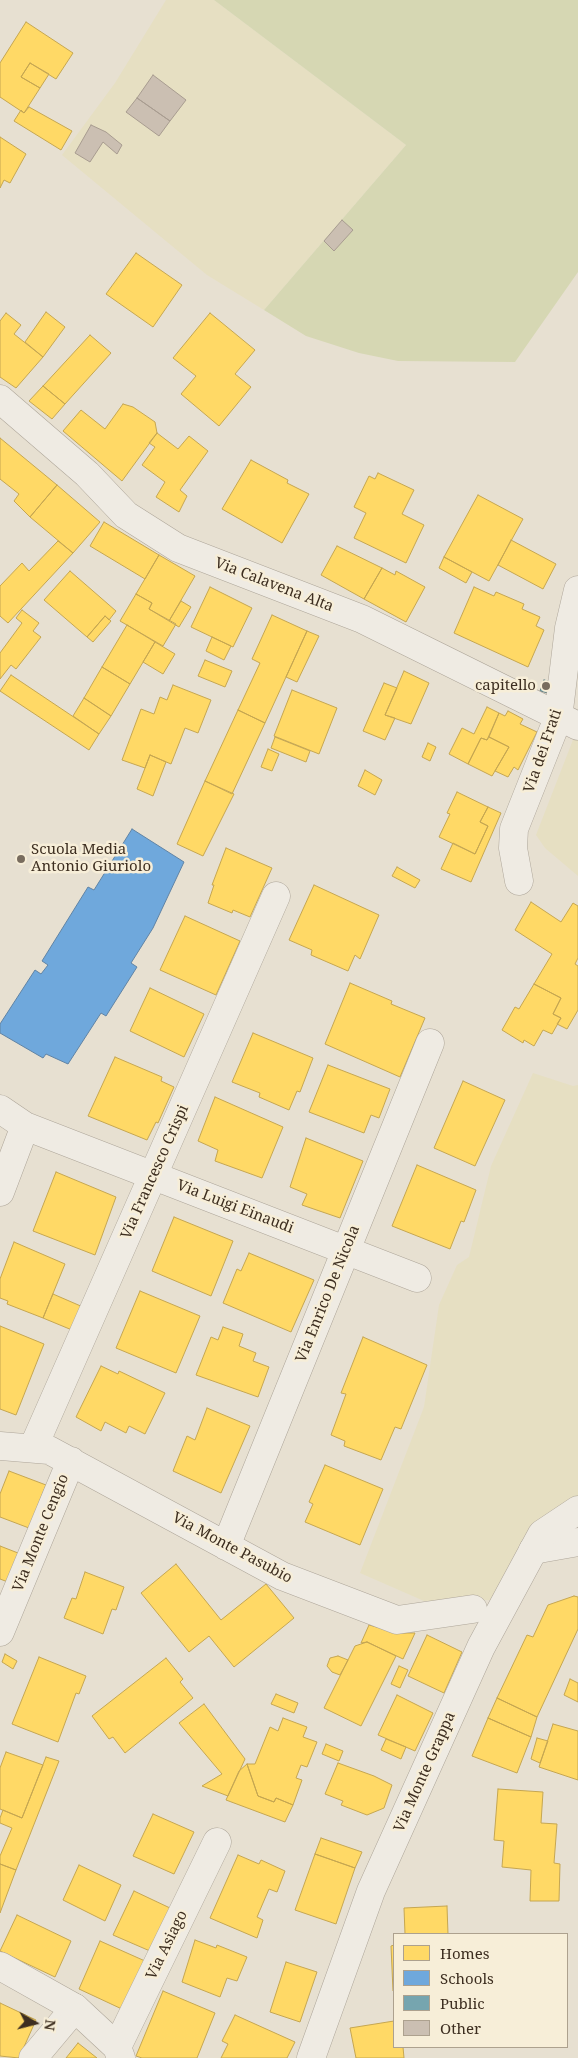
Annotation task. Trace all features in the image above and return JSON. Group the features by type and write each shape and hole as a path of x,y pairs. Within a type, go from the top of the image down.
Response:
{"street":[{"name":"Via Calavena Alta","path":"0,399 87,474 126,515 178,548 362,619 568,722"},
{"name":"Via dei Frati","path":"519,880 513,848 514,828 568,722 569,628 578,590"},
{"name":"Via Francesco Crispi","path":"33,1448 276,896"},
{"name":"Via Enrico De Nicola","path":"226,1546 430,1043"},
{"name":"Via Luigi Einaudi","path":"0,1109 25,1126 417,1278"},
{"path":"0,1192 25,1126"},
{"name":"Via Monte Pasubio","path":"0,1446 50,1450 282,1576 397,1620 473,1608"},
{"name":"Via Monte Cengio","path":"0,1632 70,1461"},
{"name":"Via Monte Grappa","path":"311,2058 371,1891 481,1647 542,1534 578,1510"},
{"path":"533,1550 578,1542"},
{"name":"Via Asiago","path":"119,2052 217,1842"},
{"path":"0,1966 75,2008 119,2052"},
{"path":"33,2058 75,2008"}],"shaded area":[{"path":"166,0 214,0 406,145 264,310 207,275 62,155 115,83"},
{"path":"578,727 578,876 545,848 536,835"},
{"path":"533,1073 573,1086 578,1085 578,1498 491,1600 424,1601 360,1573 424,1407 439,1305 457,1265 469,1257 491,1166"}],"green space":[{"path":"214,0 578,0 578,272 515,362 398,361 359,353 306,336 264,310 406,145"}],"building: Homes":[{"path":"26,22 73,53 56,79 30,63 21,77 40,88 24,113 0,97 0,63"},
{"path":"30,63 49,74 40,88 21,77"},
{"path":"29,107 72,131 61,150 14,121 21,110 24,113"},
{"path":"0,137 26,154 10,183 4,180 0,188"},
{"path":"136,253 182,285 153,327 106,294"},
{"path":"46,312 65,327 43,357 25,342"},
{"path":"6,313 21,325 14,334 43,357 16,388 0,377 0,321"},
{"path":"210,313 255,350 235,374 251,387 219,426 181,394 196,376 173,358"},
{"path":"90,335 111,353 65,404 43,386"},
{"path":"43,386 65,404 52,419 29,401"},
{"path":"123,404 133,407 155,422 157,433 122,481 63,431 81,410 105,429"},
{"path":"157,433 178,449 189,436 208,451 180,490 187,496 179,512 156,497 165,482 142,465 155,447 149,443"},
{"path":"0,438 57,485 30,517 14,501 19,494 0,479"},
{"path":"251,460 288,480 287,483 309,494 282,543 222,509"},
{"path":"378,473 414,490 402,514 424,525 406,563 354,538 366,513 354,507 369,476 375,479"},
{"path":"57,485 100,522 73,553 30,517"},
{"path":"478,495 523,519 489,581 444,557"},
{"path":"104,522 159,555 145,579 90,546"},
{"path":"511,540 556,564 543,589 498,565"},
{"path":"58,541 73,553 8,623 0,616 0,586 22,563 29,571"},
{"path":"337,546 382,568 364,599 321,575"},
{"path":"159,555 195,576 169,621 149,609 152,603 136,594"},
{"path":"444,557 472,572 466,583 439,568"},
{"path":"382,568 395,575 396,571 425,587 406,622 364,599"},
{"path":"70,571 116,611 109,620 105,616 87,637 44,600"},
{"path":"210,587 252,608 233,647 191,627"},
{"path":"474,587 494,596 496,592 524,604 522,609 540,617 536,626 544,630 528,667 454,633"},
{"path":"136,594 152,603 149,609 176,624 163,646 120,621"},
{"path":"181,601 191,607 179,627 169,621"},
{"path":"22,610 39,623 33,631 41,637 16,669 11,665 0,679 0,653 22,623 16,618"},
{"path":"272,615 307,631 265,723 238,710 260,663 252,659"},
{"path":"105,616 111,621 93,642 87,637"},
{"path":"127,625 155,642 130,684 102,667"},
{"path":"307,631 319,636 297,682 286,677"},
{"path":"212,637 231,646 224,660 206,651"},
{"path":"155,642 175,654 163,674 143,662"},
{"path":"205,660 232,671 225,687 198,676"},
{"path":"102,667 130,684 111,716 84,698"},
{"path":"404,671 429,683 411,724 385,715"},
{"path":"11,675 99,734 89,750 0,691"},
{"path":"384,683 397,688 385,715 395,718 385,740 363,731"},
{"path":"173,685 211,700 198,733 185,728 171,764 150,755 145,768 122,760 141,709 154,714 160,697 167,700"},
{"path":"292,690 337,708 319,754 274,736"},
{"path":"84,698 111,716 99,734 73,716"},
{"path":"487,707 499,713 487,740 481,738 468,764 449,754 462,728 474,734"},
{"path":"238,710 265,723 232,794 205,781"},
{"path":"508,711 523,719 520,724 537,732 518,770 514,767 508,777 495,771 509,747 489,737 499,713 505,716"},
{"path":"275,737 310,751 306,762 271,748"},
{"path":"489,737 509,747 492,776 468,764 481,738 487,740"},
{"path":"428,743 436,747 430,761 422,757"},
{"path":"268,749 279,754 272,771 261,767"},
{"path":"150,755 166,762 153,796 137,789"},
{"path":"365,770 382,780 375,795 358,786"},
{"path":"205,781 234,794 203,856 177,844"},
{"path":"457,792 488,807 480,822 488,826 475,854 439,837 450,814 447,813"},
{"path":"488,807 501,813 471,882 441,869 453,843 475,854 488,826 480,822"},
{"path":"226,848 272,868 250,917 233,910 232,913 208,903 214,885 212,885"},
{"path":"397,867 420,880 415,888 392,876"},
{"path":"314,885 379,915 360,959 355,955 348,971 311,955 312,950 289,940"},
{"path":"531,902 561,922 573,903 578,906 578,958 575,964 578,966 578,1010 567,1029 557,1024 561,1018 553,1014 561,998 534,984 552,954 515,930"},
{"path":"185,916 240,941 216,995 160,970"},
{"path":"350,983 392,1001 391,1004 425,1018 400,1077 325,1044"},
{"path":"534,984 561,998 553,1014 561,1018 552,1034 543,1030 534,1046 524,1040 523,1043 502,1030 515,1007 519,1009"},
{"path":"150,988 204,1014 184,1057 130,1031"},
{"path":"253,1033 313,1058 300,1092 297,1091 289,1110 259,1097 260,1093 232,1082"},
{"path":"115,1057 162,1077 161,1081 174,1087 158,1123 156,1122 147,1140 88,1116"},
{"path":"328,1065 390,1089 379,1118 371,1115 364,1133 309,1112"},
{"path":"463,1081 505,1100 475,1166 434,1148"},
{"path":"215,1097 283,1127 262,1178 215,1161 218,1150 198,1141"},
{"path":"306,1138 363,1161 340,1218 302,1205 307,1194 290,1187"},
{"path":"417,1165 476,1190 464,1222 461,1221 450,1249 392,1226"},
{"path":"56,1172 116,1197 95,1255 33,1231"},
{"path":"174,1217 233,1241 211,1296 152,1271"},
{"path":"14,1242 65,1264 43,1318 7,1304 8,1301 0,1298 0,1279"},
{"path":"249,1253 314,1280 291,1332 223,1303 237,1269 241,1271"},
{"path":"140,1291 200,1316 176,1373 116,1348"},
{"path":"53,1294 83,1307 72,1330 43,1318"},
{"path":"0,1326 44,1344 16,1415 0,1409"},
{"path":"223,1327 243,1334 239,1346 256,1353 253,1361 269,1367 258,1397 196,1375 211,1337 218,1340"},
{"path":"363,1337 427,1365 401,1429 395,1427 381,1460 344,1446 345,1441 331,1435 346,1394 341,1393"},
{"path":"101,1366 118,1374 119,1371 165,1393 145,1434 129,1426 126,1433 105,1422 101,1431 76,1417"},
{"path":"207,1408 250,1426 221,1493 173,1471 187,1436 195,1440"},
{"path":"325,1465 383,1489 360,1545 305,1522 313,1504 309,1502"},
{"path":"9,1471 46,1485 29,1528 0,1517 0,1494"},
{"path":"0,1546 18,1553 8,1582 0,1579"},
{"path":"176,1564 221,1620 266,1584 294,1618 234,1667 209,1636 189,1652 141,1593"},
{"path":"85,1572 124,1587 116,1610 112,1609 103,1634 64,1618 72,1598 76,1599"},
{"path":"574,1596 578,1597 578,1629 537,1717 497,1698 527,1635 533,1637 548,1605"},
{"path":"369,1625 400,1633 415,1633 403,1659 367,1642 361,1643"},
{"path":"427,1635 462,1652 444,1693 408,1676"},
{"path":"367,1642 396,1656 361,1726 324,1708 355,1646"},
{"path":"5,1654 17,1661 13,1669 2,1662"},
{"path":"338,1656 348,1660 340,1675 332,1672 327,1666 330,1658"},
{"path":"39,1657 86,1676 79,1694 76,1693 58,1742 12,1724"},
{"path":"166,1658 183,1679 180,1682 193,1698 125,1753 113,1737 109,1739 92,1716"},
{"path":"399,1666 408,1670 400,1688 391,1684"},
{"path":"570,1679 578,1683 578,1702 564,1695"},
{"path":"276,1694 298,1703 294,1713 271,1704"},
{"path":"397,1695 433,1713 415,1751 378,1735"},
{"path":"497,1698 537,1717 531,1737 488,1718"},
{"path":"204,1704 245,1759 228,1796 202,1786 222,1774 179,1723"},
{"path":"283,1718 307,1727 303,1737 317,1742 307,1767 301,1765 296,1778 302,1780 293,1805 276,1798 274,1802 258,1796 247,1764 255,1764 270,1727 278,1731"},
{"path":"488,1718 531,1737 517,1773 472,1756"},
{"path":"553,1724 578,1731 578,1780 539,1767"},
{"path":"537,1738 548,1741 540,1763 531,1759"},
{"path":"386,1739 406,1747 401,1759 381,1750"},
{"path":"326,1744 343,1751 339,1761 322,1754"},
{"path":"6,1752 43,1765 22,1818 0,1809 0,1768"},
{"path":"46,1757 59,1761 16,1870 0,1864 0,1856 12,1828 0,1823 0,1818 3,1810 22,1818"},
{"path":"338,1763 374,1776 392,1785 384,1808 367,1815 341,1805 343,1801 325,1794"},
{"path":"247,1764 258,1796 274,1802 276,1798 293,1805 285,1822 226,1800 239,1771"},
{"path":"498,1789 543,1792 541,1823 557,1824 554,1863 560,1864 559,1901 530,1901 531,1870 502,1867 504,1841 494,1840"},
{"path":"153,1814 194,1832 174,1874 133,1856"},
{"path":"321,1838 362,1852 355,1868 315,1854"},
{"path":"315,1854 355,1868 336,1924 295,1910"},
{"path":"238,1855 259,1864 261,1860 285,1871 277,1892 269,1889 257,1917 263,1920 257,1938 210,1918"},
{"path":"0,1864 16,1870 0,1913"},
{"path":"79,1865 121,1885 105,1921 63,1900"},
{"path":"134,1891 170,1908 150,1951 113,1935"},
{"path":"447,1906 448,1933 405,1933 404,1908"},
{"path":"17,1915 71,1941 55,1977 0,1951"},
{"path":"195,1940 216,1948 217,1945 247,1957 237,1981 227,1978 220,1997 182,1982"},
{"path":"100,1941 145,1961 124,2010 79,1989"},
{"path":"393,1945 393,1991 391,1946"},
{"path":"286,1962 317,1972 300,2022 270,2012"},
{"path":"163,1991 215,2013 197,2058 142,2058 136,2056"},
{"path":"0,2003 36,2020 19,2058 0,2056"},
{"path":"235,2015 295,2042 287,2058 221,2058 228,2044 222,2041"},
{"path":"393,2021 393,2048 403,2048 404,2058 356,2058 350,2028"},
{"path":"78,2043 97,2058 66,2058"}],"building: Schools":[{"path":"132,829 184,862 153,928 131,963 137,967 106,1016 101,1013 68,1064 46,1054 43,1058 0,1033 0,1024 35,970 41,974 48,965 42,961 88,887 94,890"}],"building: Public":[{"name":"capitello","path":"544,680 552,682 548,693 540,691"}],"building: Other":[{"path":"153,75 186,100 170,121 137,98"},
{"path":"137,98 170,121 159,136 126,112"},
{"path":"91,125 106,132 122,145 117,154 103,142 90,162 75,153"},
{"path":"342,220 353,230 334,251 324,241"}],"place":[{"name":"capitello","path":"546,686"},
{"name":"Scuola Media Antonio Giuriolo","path":"21,859"}]}
